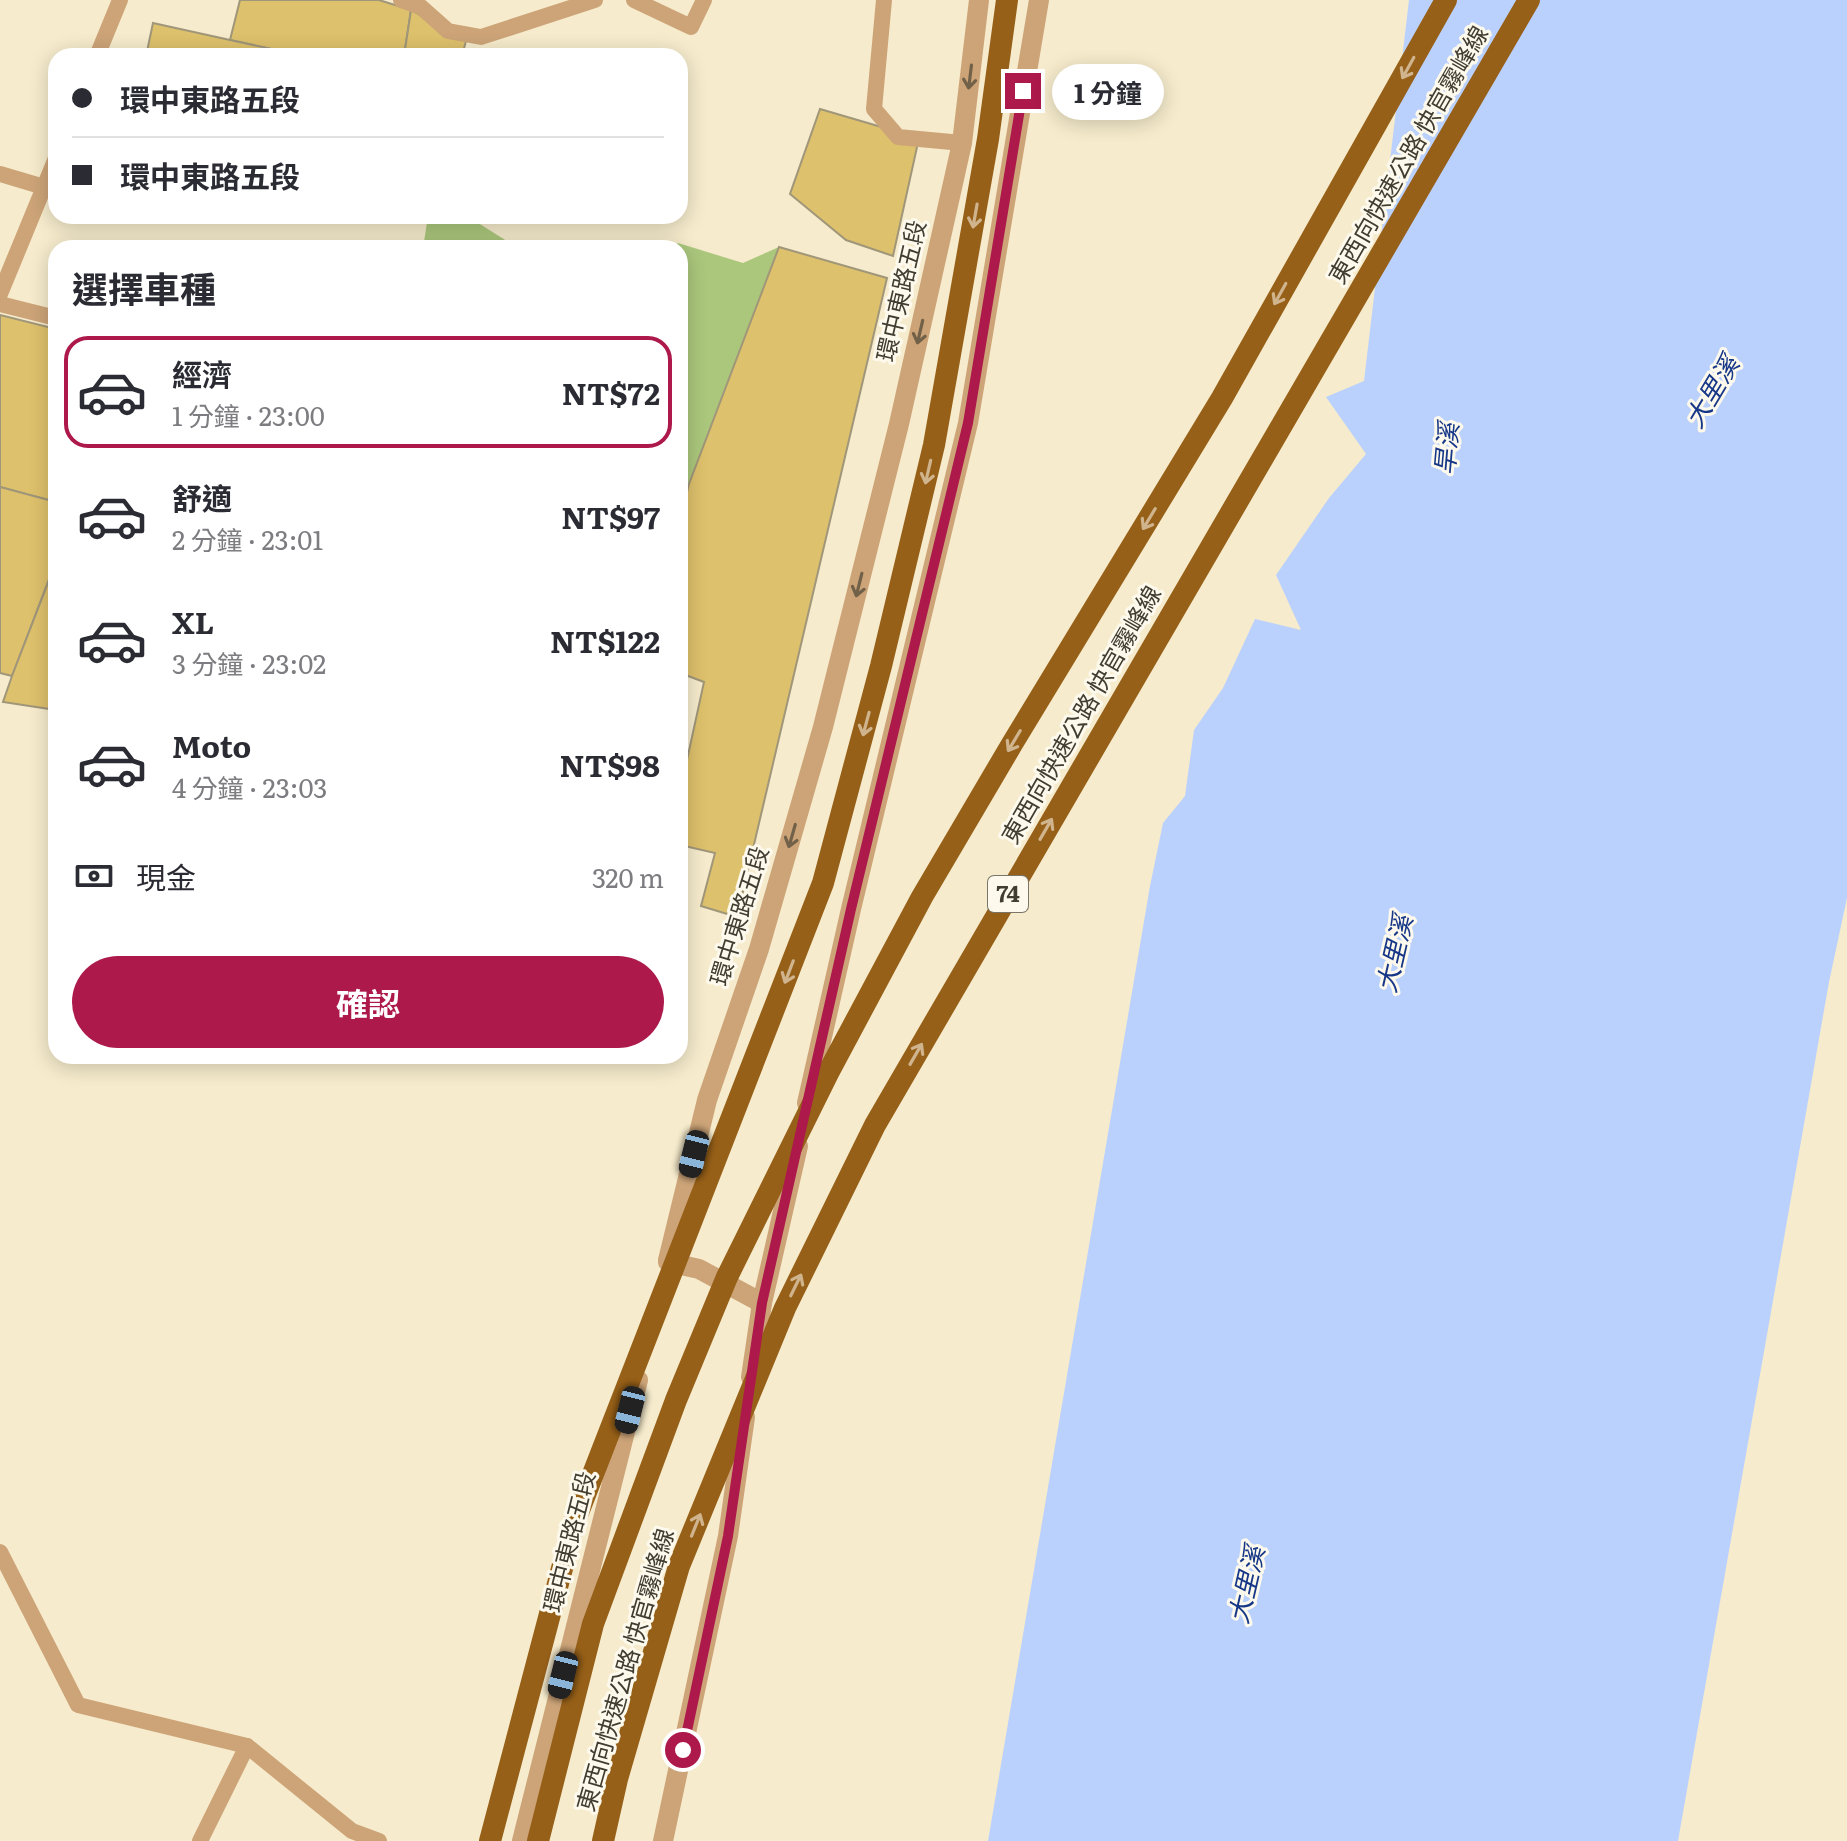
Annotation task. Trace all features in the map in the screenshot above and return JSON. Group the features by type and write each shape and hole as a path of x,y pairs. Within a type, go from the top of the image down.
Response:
{"highway":[{"path":"490,1841 574,1523 823,883 881,666 934,445 988,139 1007,0"},
{"name":"東西向快速公路 快官霧峰線","path":"538,1841 593,1624 676,1400 734,1263 828,1073 922,897 1222,398 1446,0"},
{"name":"東西向快速公路 快官霧峰線","path":"603,1841 617,1779 679,1566 785,1308 875,1125 1529,0"}],"street":[{"name":"環中東路五段","path":"522,1841 707,1100 759,949 823,727 899,424 962,143 979,0"},
{"path":"663,1841 728,1536 762,1303 851,909 968,423 1039,0"},
{"path":"668,1262 699,1269 762,1303"}],"lane":[{"path":"100,48 120,0"},
{"path":"401,0 421,7 448,31 481,37 595,0"},
{"path":"634,0 691,27 704,0"},
{"path":"884,0 874,109 898,137 962,143"},
{"path":"0,174 44,187"},
{"path":"0,294 48,177"},
{"path":"0,304 48,316"},
{"path":"0,1552 78,1705 247,1746 352,1831 379,1841"},
{"path":"200,1841 247,1746"}],"green space":[{"path":"427,224 480,224 505,240 424,240"},
{"path":"688,246 743,263 779,247 689,484"}],"water":[{"path":"1409,0 1847,0 1847,898 1829,982 1678,1841 988,1841 1163,823 1185,796 1194,730 1223,688 1255,619 1301,630 1276,575 1329,498 1366,454 1326,397 1364,381"}],"building":[{"path":"240,0 379,0 411,10 405,48 267,48 230,40"},
{"path":"411,10 466,41 464,48 405,48"},
{"path":"153,23 267,48 148,48"},
{"path":"820,109 919,138 893,256 846,240 790,194"},
{"path":"779,247 887,278 737,917 701,906 715,853 688,847 688,755 704,682 688,676 689,484"},
{"path":"0,315 48,327 48,500 0,487"},
{"path":"0,487 48,500 48,582 12,676 0,673"},
{"path":"48,583 48,709 3,702"}],"route":[{"path":"683,1750 728,1536 762,1303 851,909 968,423 1023,91"}],"water label":[{"name":"大里溪","path":"1712,392"},
{"name":"旱溪","path":"1447,449"},
{"name":"大里溪","path":"1395,954"},
{"name":"大里溪","path":"1247,1585"}]}
